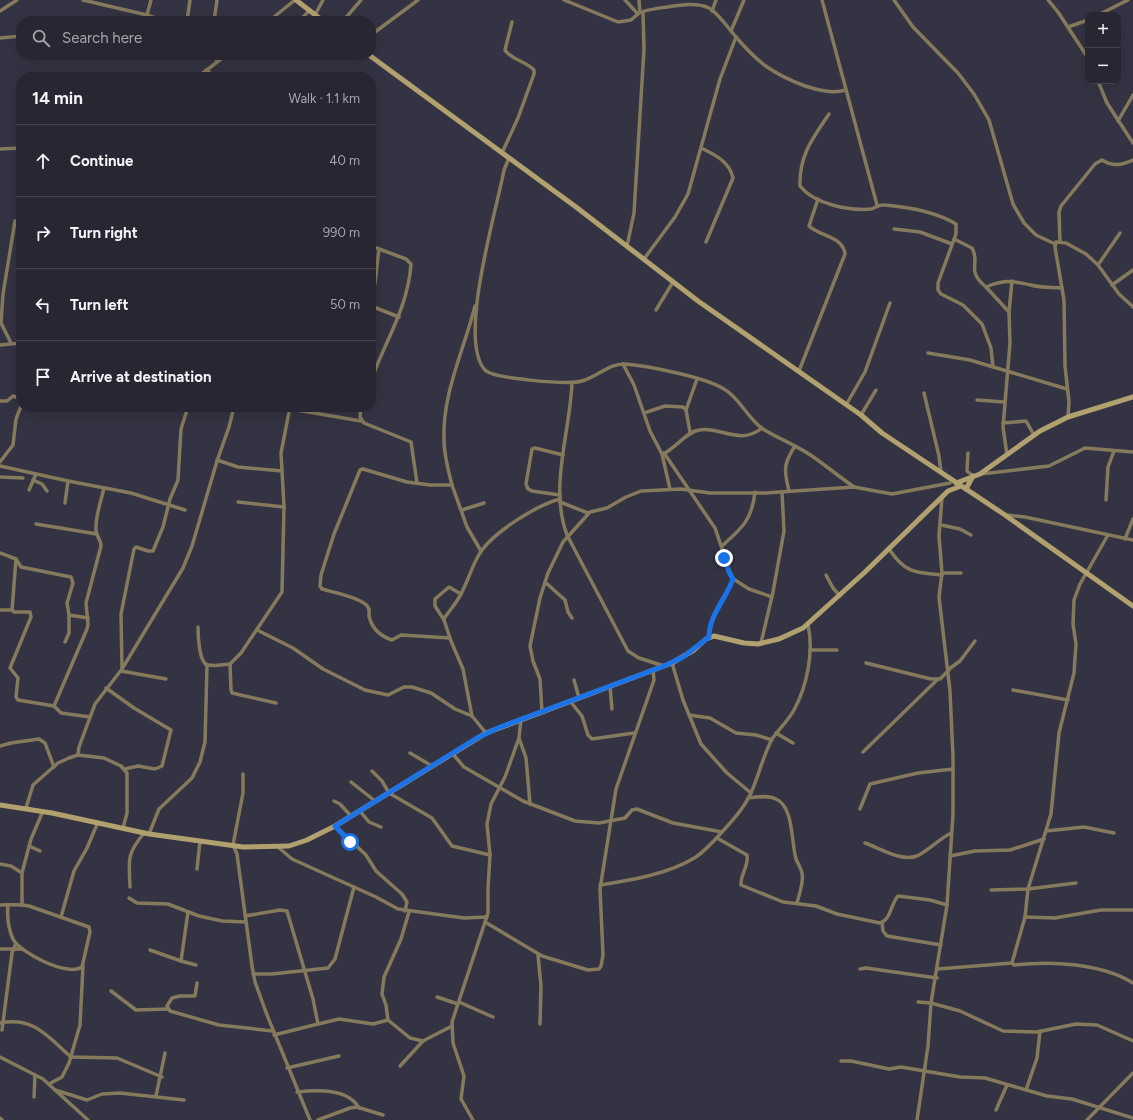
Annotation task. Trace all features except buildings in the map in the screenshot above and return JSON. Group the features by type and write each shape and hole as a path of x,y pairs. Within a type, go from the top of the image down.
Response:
{"main road":[{"path":"295,0 315,15"},
{"path":"376,60 627,246 673,282 861,415 882,433 941,472 950,480 1005,515 1133,606"},
{"path":"0,805 43,811 146,833 200,841 243,846 278,847 300,843 335,826 486,733 664,666 683,657 709,637 719,636 744,643 761,643 793,634 808,625 840,596 948,491 961,486 973,476 980,474 1034,435 1068,417 1133,397"},
{"path":"961,486 973,476"},
{"path":"948,491 950,480"}],"street":[{"path":"0,11 5,6 17,0"},
{"path":"83,0 150,16"},
{"path":"147,15 151,0"},
{"path":"188,16 190,0"},
{"path":"215,16 217,0"},
{"path":"275,16 295,0"},
{"path":"315,15 323,0"},
{"path":"347,16 361,0"},
{"path":"376,31 418,0"},
{"path":"564,0 618,22 631,20 640,12 680,6 699,5 712,11 762,65 787,79 828,92 846,90"},
{"path":"625,0 640,12"},
{"path":"627,246 634,213 644,49 640,0"},
{"path":"680,6 682,0"},
{"path":"712,11 716,0"},
{"path":"731,31 744,0"},
{"path":"822,0 877,205"},
{"path":"894,0 913,27 958,73 974,94 989,120 1013,204 1024,222 1036,235 1055,244 1060,242 1066,243 1086,254 1098,265 1119,294 1133,307"},
{"path":"1048,0 1085,53"},
{"path":"1104,12 1128,0"},
{"path":"5,1 5,6"},
{"path":"303,16 310,10"},
{"path":"1068,27 1085,21"},
{"path":"502,153 525,103 534,74 534,70 531,66 508,55 505,50 512,22"},
{"path":"0,38 16,36"},
{"path":"644,259 675,217 688,194 720,79 736,37"},
{"path":"204,72 218,61"},
{"path":"1099,84 1107,103 1133,143"},
{"path":"1118,121 1133,95"},
{"path":"829,114 810,141 800,186 802,189 818,199 840,207 871,209 877,205 923,211 954,222 957,226 954,239 938,283 938,290 941,294 963,305 982,324 991,348 993,367"},
{"path":"0,149 16,148"},
{"path":"701,148 719,157 732,173 733,178 706,242"},
{"path":"481,551 467,527 452,485 445,451 445,419 448,398 477,298 504,170 509,158"},
{"path":"1060,242 1059,212 1061,206 1095,164 1102,160 1107,163 1120,166 1133,160"},
{"path":"799,371 845,254 843,247 838,242 809,226 818,199"},
{"path":"11,343 1,323 3,294 15,221"},
{"path":"894,229 920,232 952,244"},
{"path":"1098,265 1120,233"},
{"path":"954,239 972,248 975,256 973,270 977,279 1010,312"},
{"path":"1055,244 1062,288 1069,402 1068,417"},
{"path":"376,248 406,259 411,264 408,285 399,317 376,369"},
{"path":"376,274 379,249"},
{"path":"1112,285 1133,270"},
{"path":"986,287 998,282 1012,281 1031,286 1062,288"},
{"path":"1007,454 1003,423 1011,332 1010,312 1012,281"},
{"path":"656,310 673,282"},
{"path":"477,298 476,348 480,361 485,370 494,375 572,383 596,376 617,364 623,364 646,366 697,379 724,388 762,428 811,456 854,487"},
{"path":"846,405 867,366 890,303"},
{"path":"376,308 399,317"},
{"path":"0,345 16,343"},
{"path":"928,353 970,360 1067,389"},
{"path":"623,364 634,386 650,431 663,454 687,489 710,518 722,546 729,572 733,579 749,589 772,597"},
{"path":"690,432 686,410 697,379"},
{"path":"572,383 570,416 563,455 560,499 563,524 567,536 628,651 639,658 664,666"},
{"path":"861,415 876,390"},
{"path":"924,393 939,456 941,472"},
{"path":"0,400 7,401 13,396 16,397"},
{"path":"977,400 1004,402"},
{"path":"644,414 670,406 680,406 686,410"},
{"path":"1,459 13,445 16,419 19,412"},
{"path":"121,670 121,614 134,549 136,547 153,551 163,527 169,504 180,474 180,438 187,412"},
{"path":"78,755 79,747 95,704 121,670 184,568 192,546 217,460 230,426 233,412"},
{"path":"198,627 203,662 207,665 230,664 241,653 282,592 284,507 282,453 289,412"},
{"path":"312,412 361,421 411,442 417,483"},
{"path":"361,412 361,421"},
{"path":"1003,423 1026,421 1034,435"},
{"path":"663,454 677,446 690,432 706,430 739,436 756,433 762,428"},
{"path":"789,491 784,468 785,461 795,446"},
{"path":"563,455 535,448 532,449 526,484 528,489 560,499 588,513"},
{"path":"980,474 1049,466 1085,448 1133,452"},
{"path":"1106,500 1108,467 1114,451"},
{"path":"968,453 967,471 973,476"},
{"path":"663,454 670,489"},
{"path":"217,460 238,467 282,472"},
{"path":"0,466 68,482 131,492 186,510"},
{"path":"450,638 401,635 392,640 386,638 373,626 370,620 368,607 363,602 322,589 320,586 321,575 334,534 360,470 363,469 397,480 452,485"},
{"path":"29,490 36,474"},
{"path":"0,477 23,478"},
{"path":"33,480 42,484 47,492"},
{"path":"542,712 540,679 533,661 530,646 540,598 545,582 567,536 588,513 607,508 635,492 687,489 710,493 782,492 854,487 892,494 950,480"},
{"path":"65,503 68,482"},
{"path":"54,706 87,629 88,618 86,603 101,546 101,540 97,534 98,513 104,488"},
{"path":"722,546 746,524 754,503 755,492"},
{"path":"761,643 762,632 772,597 784,531 782,492"},
{"path":"917,1120 928,1046 932,1003 947,905 951,833 953,769 949,669 939,597 942,574 942,555 939,542 942,497"},
{"path":"444,620 461,594 481,551 494,538 529,513 560,499"},
{"path":"238,502 284,507"},
{"path":"462,510 484,503"},
{"path":"1005,515 1031,518 1133,540"},
{"path":"1125,539 1133,519"},
{"path":"36,524 97,534"},
{"path":"941,525 960,529 971,535"},
{"path":"1012,963 1025,916 1028,889 1044,839 1053,800 1059,733 1068,700 1076,657 1072,614 1074,600 1086,573 1108,535"},
{"path":"889,549 898,561 912,572 942,574 961,573"},
{"path":"0,553 16,559 21,567 70,577 73,583 67,603 69,633 65,642"},
{"path":"12,610 16,559"},
{"path":"826,575 833,588 840,596"},
{"path":"709,637 712,619 728,594 733,579"},
{"path":"545,582 564,597 572,618"},
{"path":"461,594 449,587 436,599 435,606 444,620 450,638 464,669 472,716"},
{"path":"0,610 28,612 31,615 10,668 18,678 16,697 18,700 54,706 61,713 90,717"},
{"path":"69,615 88,618"},
{"path":"600,885 634,879 687,862 697,856 717,838 732,821 751,793 772,740 794,711 798,701 806,679 810,650 808,625"},
{"path":"257,630 293,648 323,669 365,690 388,695 404,687 412,687 431,693 455,709 472,716 486,733"},
{"path":"863,752 938,679 960,661 975,641"},
{"path":"810,650 837,650"},
{"path":"672,662 689,715 701,744 706,751 751,793"},
{"path":"866,663 920,677 938,679"},
{"path":"230,664 232,693 276,703"},
{"path":"130,887 128,871 131,852 146,833 159,809 192,778 200,762 205,742 207,665"},
{"path":"121,670 166,679"},
{"path":"485,922 538,955 588,970 599,969 601,966 603,954 600,913 600,885 616,789 634,733 654,680 653,670"},
{"path":"574,680 578,698 577,709"},
{"path":"610,686 612,709"},
{"path":"26,808 33,785 54,767 69,758 78,755 104,758 125,769 138,766 155,769 162,766 171,730 134,708 106,688"},
{"path":"1013,690 1068,700"},
{"path":"570,701 577,709 592,739 634,733"},
{"path":"689,715 710,718 736,733 756,735 772,740"},
{"path":"473,1120 461,1099 464,1076 453,1043 452,1026 458,1003 488,917 490,855 487,824 491,804 519,738 521,719"},
{"path":"776,733 793,743"},
{"path":"519,738 526,758 530,804"},
{"path":"0,746 39,739 45,743 54,767"},
{"path":"410,753 432,766"},
{"path":"452,753 464,767 530,804 587,823 599,823 625,818 632,810 637,810 673,823 722,832"},
{"path":"123,828 127,813 129,781 125,769"},
{"path":"860,809 870,784 918,773 953,769"},
{"path":"372,771 382,781 389,793 432,818 452,846 490,855"},
{"path":"243,774 243,793 233,845 237,854 253,974 287,1068 310,1120"},
{"path":"351,782 375,802"},
{"path":"748,798 768,796 777,799 784,805 790,819 796,859 803,874 797,904"},
{"path":"334,801 340,804 351,816"},
{"path":"22,905 22,873 29,846 43,811"},
{"path":"360,811 369,822 381,827"},
{"path":"61,917 74,871 87,848 98,822"},
{"path":"335,826 366,855 376,871 402,894 406,902 407,911 401,939 384,977 382,994 386,1005 388,1020 410,1038 423,1041"},
{"path":"1046,831 1084,827 1114,833"},
{"path":"865,843 901,857 909,858 917,856 935,842 951,833"},
{"path":"717,838 747,854 746,867 741,880 741,885 783,902 816,906 837,914 882,922"},
{"path":"950,856 982,850 1010,850 1044,839"},
{"path":"197,869 200,841"},
{"path":"29,846 40,851"},
{"path":"237,854 239,849 243,846"},
{"path":"278,847 292,859 398,909 464,918 488,917"},
{"path":"0,864 11,866 22,873"},
{"path":"991,890 1028,889 1076,883"},
{"path":"253,974 272,974 328,968 335,959 354,887"},
{"path":"941,945 887,936 883,931 882,922 888,915 898,896 930,900 947,905"},
{"path":"129,898 137,903 168,904 188,912 222,921 246,922"},
{"path":"0,905 22,905 37,908 89,927 90,929 83,965 80,1025 71,1057 62,1077 49,1084"},
{"path":"8,905 8,922 16,943 23,949 38,958 69,970 78,970 83,965"},
{"path":"245,916 280,910 287,911 313,998 318,1024"},
{"path":"1025,916 1055,918 1101,910 1133,910"},
{"path":"180,961 188,912"},
{"path":"2,1030 13,949 16,943"},
{"path":"0,949 23,949"},
{"path":"150,950 196,965"},
{"path":"538,955 541,986 540,1024"},
{"path":"938,969 1012,963 1014,965 1053,963 1092,968 1118,976 1133,983"},
{"path":"860,969 937,978"},
{"path":"168,1009 168,1004 176,996 196,995 197,983"},
{"path":"111,990 136,1010 168,1009 195,1019 219,1025 274,1033 339,1019 373,1024 388,1020"},
{"path":"437,997 458,1003 493,1017"},
{"path":"918,1002 932,1003 960,1011 1003,1031 1040,1031 1076,1024 1097,1025 1133,1041"},
{"path":"2,1023 22,1022 39,1028 71,1057 117,1058 162,1077"},
{"path":"400,1066 423,1041 452,1026"},
{"path":"1026,1090 1038,1058 1040,1031"},
{"path":"156,1096 162,1077 165,1053"},
{"path":"287,1068 339,1056"},
{"path":"0,1057 49,1084 88,1120"},
{"path":"841,1061 851,1061 889,1069 901,1067 960,1077 978,1077 1047,1096 1072,1099 1101,1106 1130,1118"},
{"path":"1087,1120 1133,1073"},
{"path":"34,1097 35,1075"},
{"path":"996,1110 1007,1085"},
{"path":"55,1090 87,1100 109,1093 156,1096 184,1100"},
{"path":"297,1092 320,1090 343,1095 352,1098 359,1108"},
{"path":"318,1120 350,1108 359,1108 383,1115"}],"route":[{"path":"350,842 335,826 477,738 498,728 664,666 694,650 699,644 709,637 712,619 728,594 733,579 724,558"}]}
